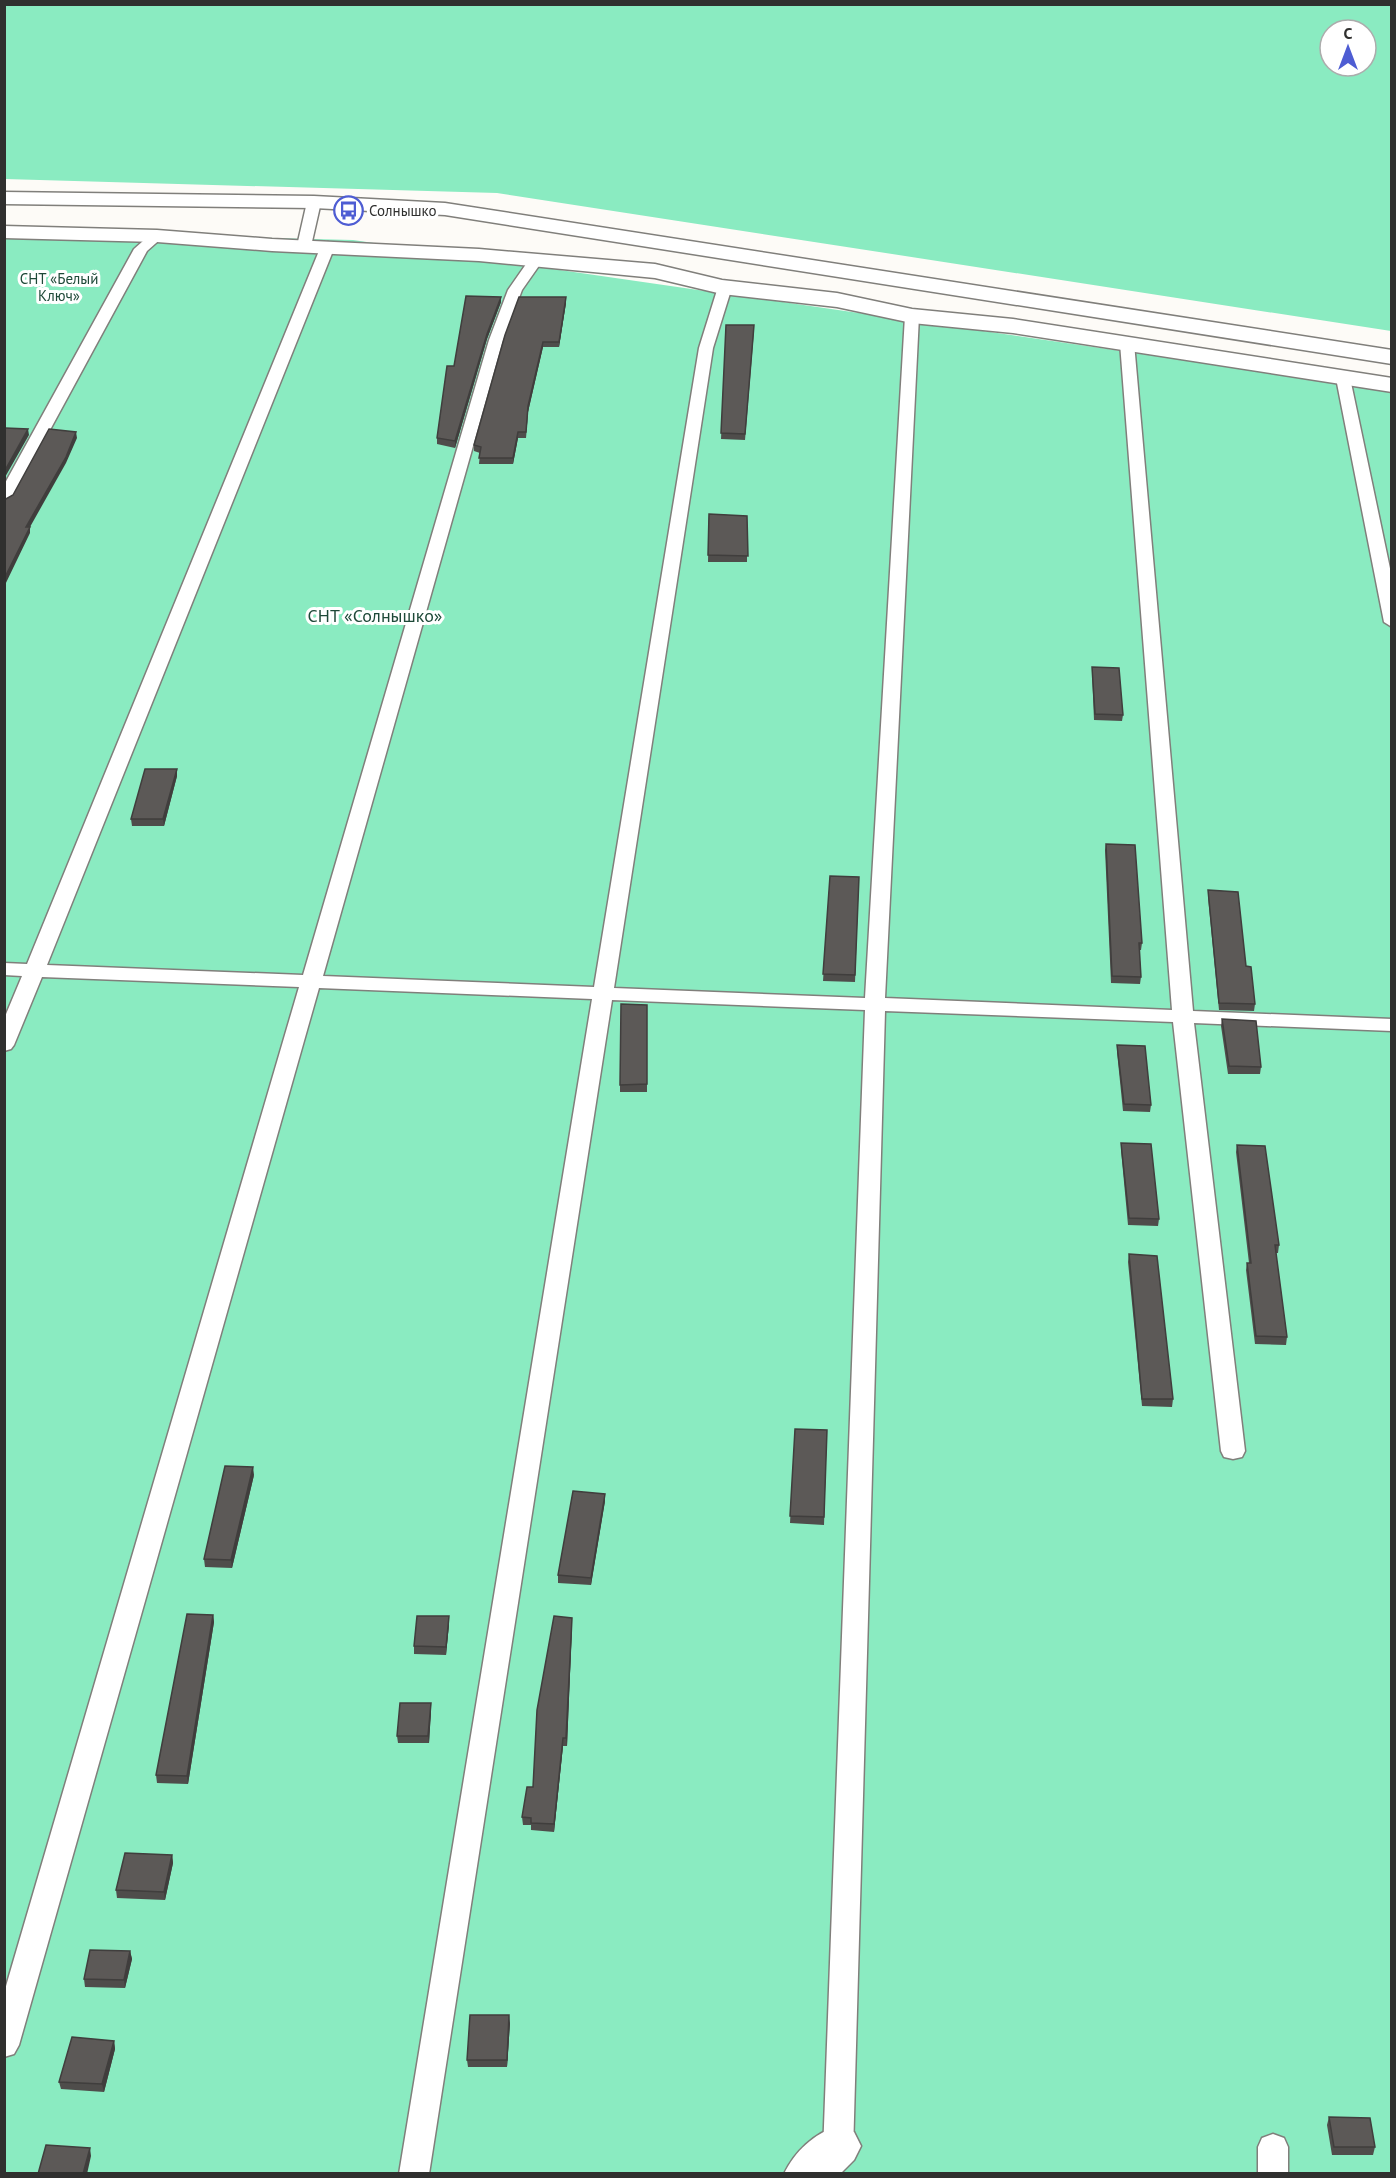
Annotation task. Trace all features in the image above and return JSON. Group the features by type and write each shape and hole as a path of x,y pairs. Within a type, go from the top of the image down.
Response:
{"street":[{"path":"4,198 314,202 445,209 1392,357"},
{"path":"4,232 157,236 328,246 536,260 655,271 724,287 837,300 912,316 1013,326 1392,385"}],"lane":[{"path":"304,246 314,202"},
{"path":"4,500 141,249 157,236"},
{"path":"4,1045 328,246"},
{"path":"4,2045 496,340 515,290 536,260"},
{"path":"414,2174 706,348 724,287"},
{"path":"828,2164 875,1004 912,316"},
{"path":"1127,343 1183,1017 1233,1451"},
{"path":"1343,378 1392,622"},
{"path":"4,969 1392,1025"}],"green space":[{"path":"5,4 1391,5 1391,331 497,193 5,179"},
{"path":"5,231 353,240 1391,390 1391,2173 5,2174"}],"building":[{"path":"466,296 501,297 487,334 455,441 437,438 447,366 454,366"},
{"path":"519,297 566,297 559,342 543,342 528,406 526,432 518,432 513,458 479,458 481,447 474,445 505,335"},
{"path":"726,325 754,325 745,434 721,433"},
{"path":"4,428 28,429 4,472"},
{"path":"49,429 76,432 66,457 26,527 30,527 4,579 4,500 13,495"},
{"path":"709,514 747,516 748,556 708,555"},
{"path":"1092,667 1119,668 1123,715 1095,714"},
{"path":"145,769 177,769 163,819 131,819"},
{"path":"1106,844 1135,845 1142,943 1139,943 1141,977 1112,976"},
{"path":"830,876 859,877 855,975 823,974"},
{"path":"1208,890 1238,892 1246,966 1251,967 1255,1004 1219,1003"},
{"path":"621,1004 647,1005 647,1084 620,1085"},
{"path":"1222,1019 1256,1021 1261,1067 1229,1066"},
{"path":"1117,1045 1145,1046 1151,1105 1124,1104"},
{"path":"1121,1143 1151,1144 1159,1219 1129,1218"},
{"path":"1237,1145 1265,1146 1279,1245 1275,1245 1287,1337 1256,1336 1247,1263 1251,1263"},
{"path":"1129,1254 1157,1256 1173,1399 1142,1399"},
{"path":"795,1429 827,1430 824,1517 790,1516"},
{"path":"225,1466 253,1467 231,1560 204,1559"},
{"path":"573,1491 605,1494 591,1578 558,1575"},
{"path":"187,1614 213,1615 187,1776 156,1775"},
{"path":"417,1616 449,1616 446,1647 414,1646"},
{"path":"554,1616 572,1618 566,1738 563,1738 554,1824 531,1823 531,1818 522,1817 527,1787 533,1787 537,1710"},
{"path":"400,1703 431,1703 428,1736 397,1736"},
{"path":"125,1853 172,1855 164,1892 116,1890"},
{"path":"90,1950 130,1951 124,1980 84,1979"},
{"path":"470,2015 509,2015 507,2060 467,2060"},
{"path":"72,2037 114,2041 102,2084 59,2082"},
{"path":"1329,2117 1370,2118 1375,2147 1334,2147"},
{"path":"46,2145 90,2148 83,2174 38,2174"}],"place":[{"name":"Солнышко","path":"348,210"}],"park label":[{"name":"СНТ «Белый Ключ»","path":"59,286"},
{"name":"СНТ «Солнышко»","path":"375,615"}]}
